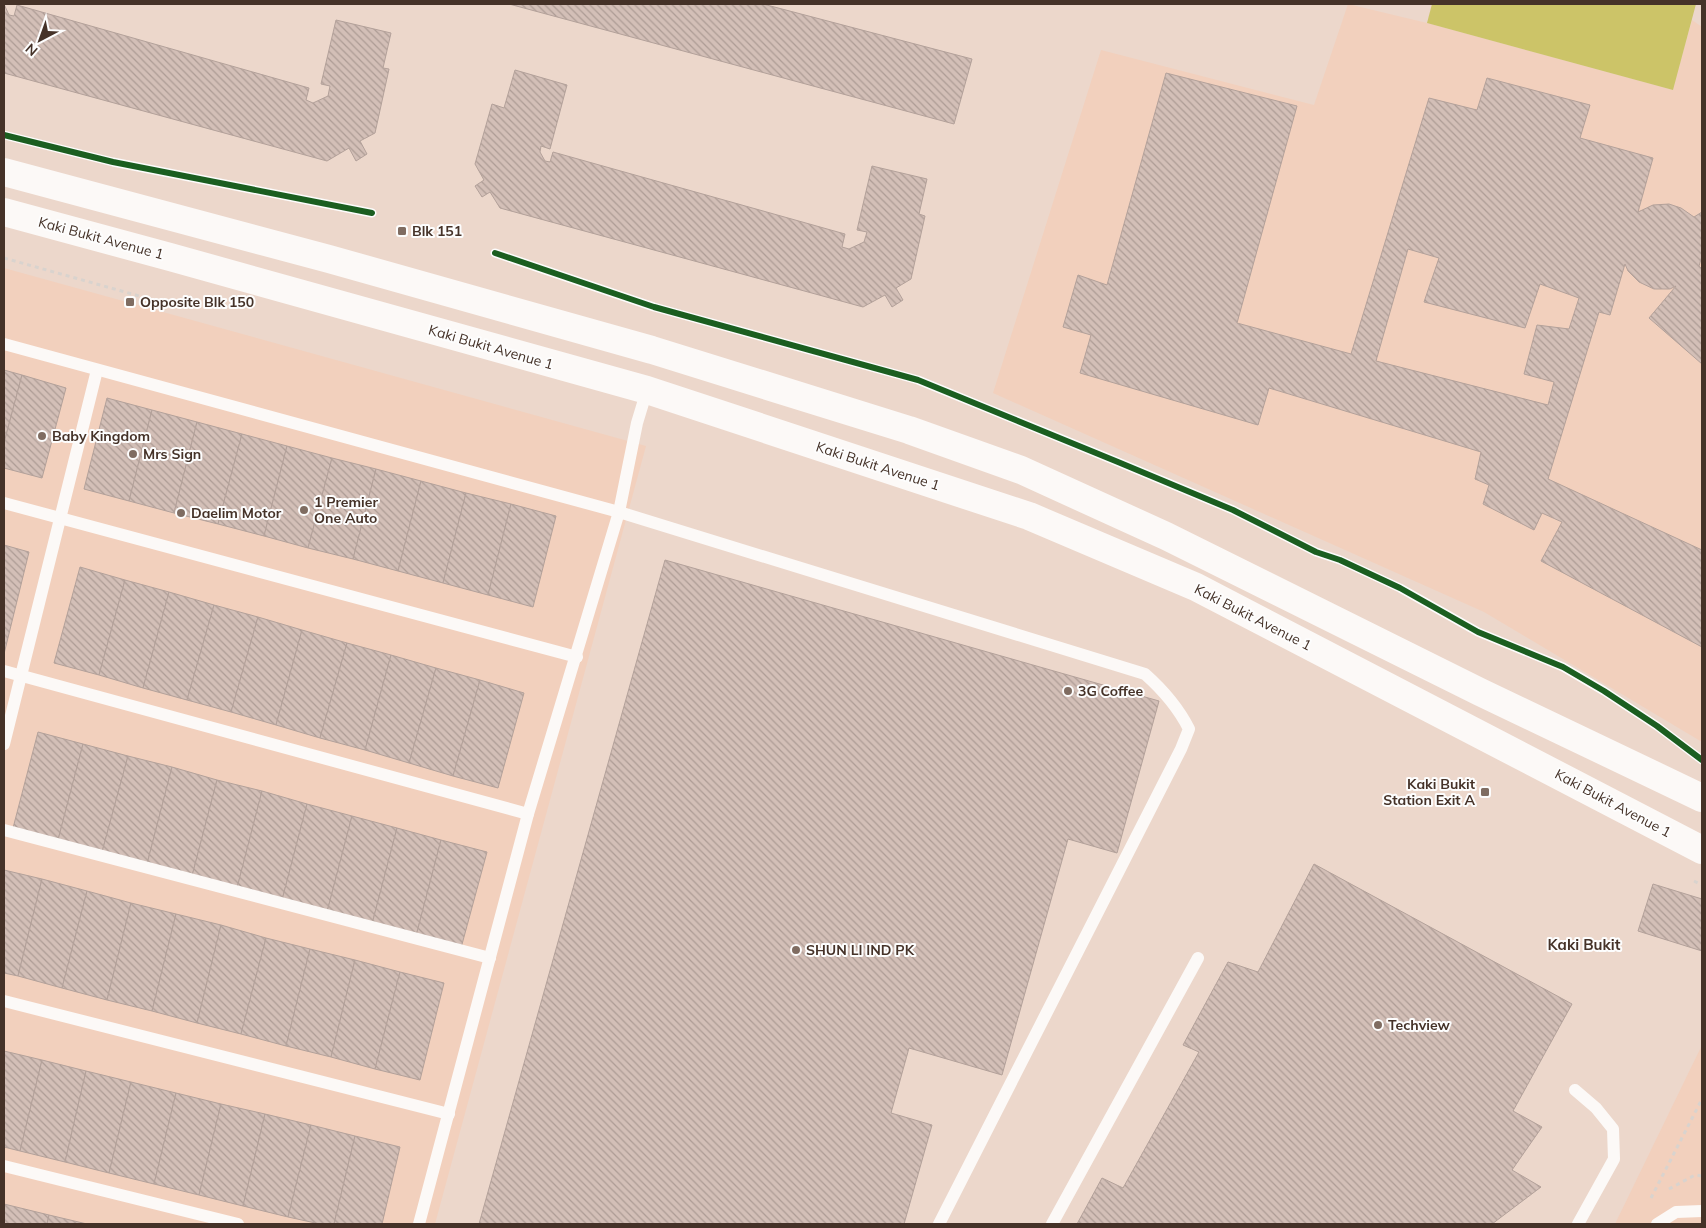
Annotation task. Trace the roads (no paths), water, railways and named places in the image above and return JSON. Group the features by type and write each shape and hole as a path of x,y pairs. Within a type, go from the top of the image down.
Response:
{"main road":[{"path":"4,172 291,249 652,350 910,430 1021,470 1166,536 1480,692 1702,798"},
{"name":"Kaki Bukit Avenue 1","path":"4,212 646,390 1029,516 1196,587 1702,850"}],"lane":[{"path":"4,344 619,512 1145,674 1160,687 1182,713 1189,729 1177,758 939,1224"},
{"path":"4,744 97,370"},
{"path":"420,1224 528,814 619,512 637,422 646,390"},
{"path":"4,503 577,656"},
{"path":"4,671 528,814"},
{"path":"4,830 490,958"},
{"path":"1052,1224 1198,958"},
{"path":"4,1000 449,1114"},
{"path":"1575,1090 1596,1108 1613,1129 1614,1159 1578,1224"},
{"path":"4,1166 238,1224"},
{"path":"1656,1224 1676,1212 1702,1211"}],"place":[{"name":"Blk 151","path":"402,231"},
{"name":"Opposite Blk 150","path":"130,302"},
{"name":"Baby Kingdom","path":"42,436"},
{"name":"Mrs Sign","path":"133,454"},
{"name":"1 Premier One Auto","path":"304,510"},
{"name":"Daelim Motor","path":"181,513"},
{"name":"3G Coffee","path":"1068,691"},
{"name":"Kaki Bukit Station Exit A","path":"1485,792"},
{"name":"SHUN LI IND PK","path":"796,950"},
{"name":"Techview","path":"1378,1025"}],"district":[{"name":"Kaki Bukit","path":"1584,945"}]}
